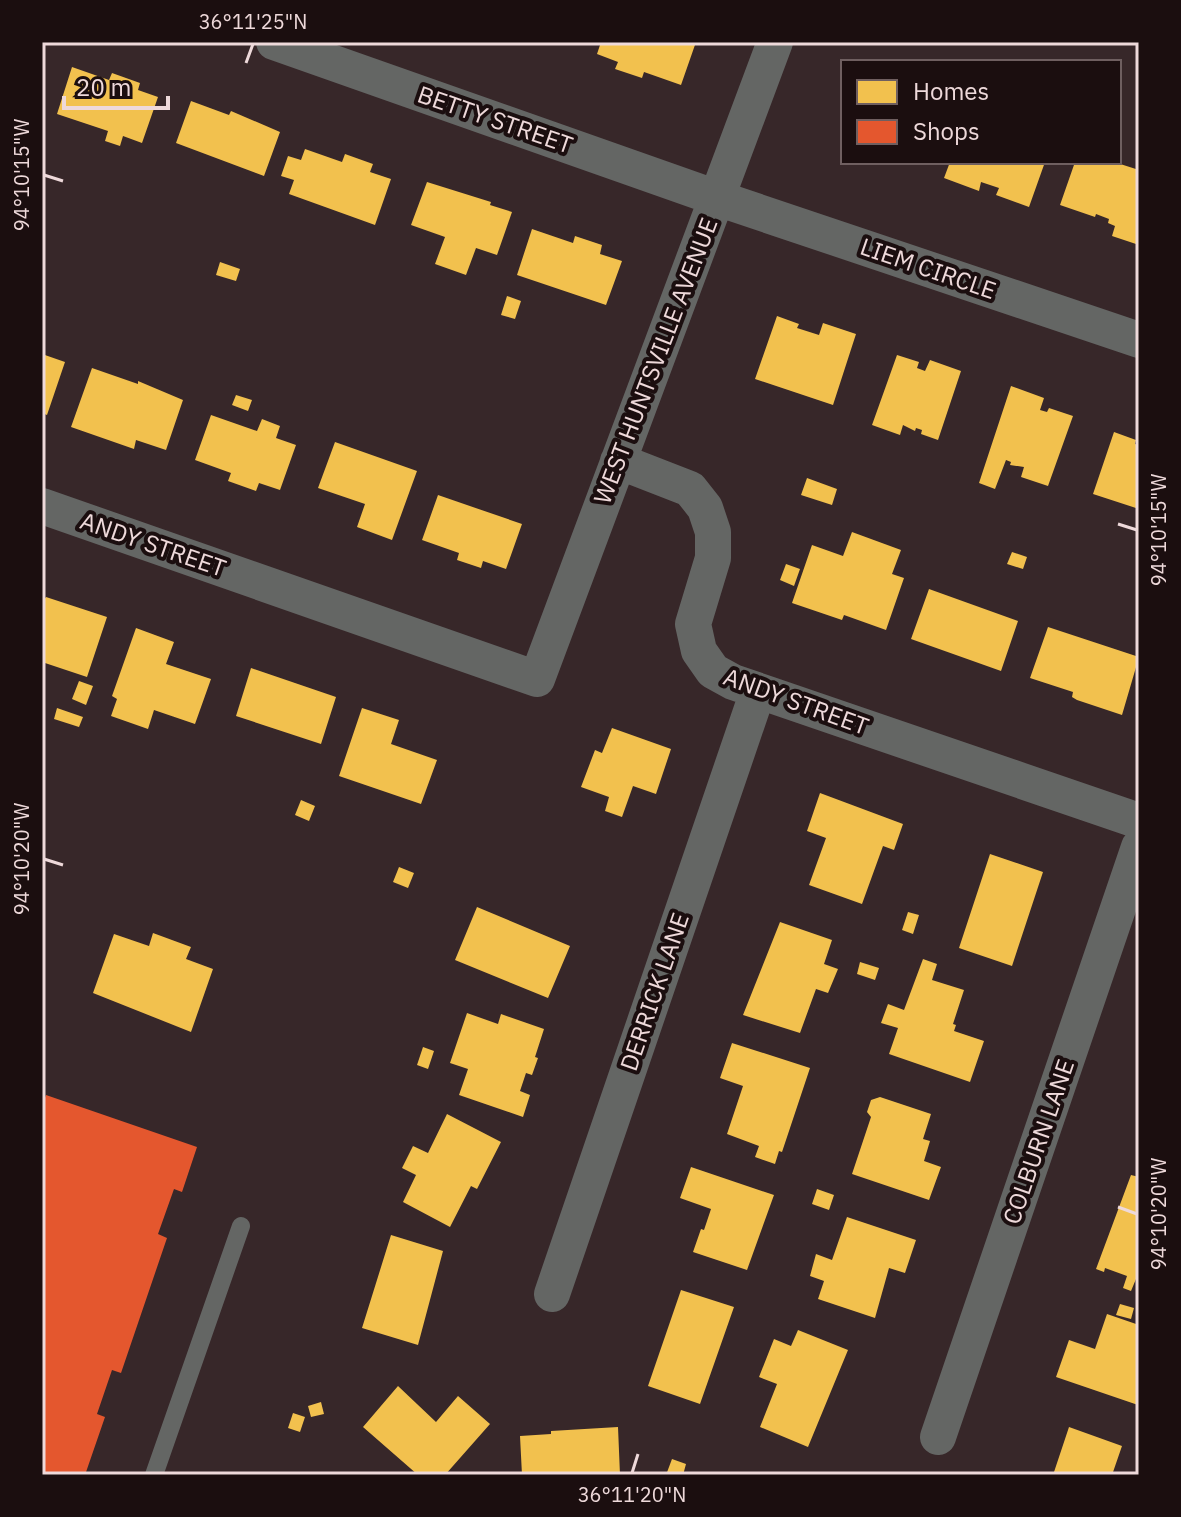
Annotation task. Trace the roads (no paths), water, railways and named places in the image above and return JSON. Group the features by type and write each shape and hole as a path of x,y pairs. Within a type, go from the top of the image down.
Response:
{"street":[{"name":"BETTY STREET","path":"274,42 717,198"},
{"name":"WEST HUNTSVILLE AVENUE","path":"537,679 775,42"},
{"name":"LIEM CIRCLE","path":"717,198 1139,340"},
{"name":"ANDY STREET","path":"618,461 690,489 705,508 713,532 713,558 693,624 699,651 713,671 758,691 1139,821"},
{"name":"ANDY STREET","path":"42,506 537,679"},
{"name":"DERRICK LANE","path":"552,1294 758,691"},
{"name":"COLBURN LANE","path":"938,1437 1139,847"}],"lane":[{"path":"154,1475 241,1226"}]}
